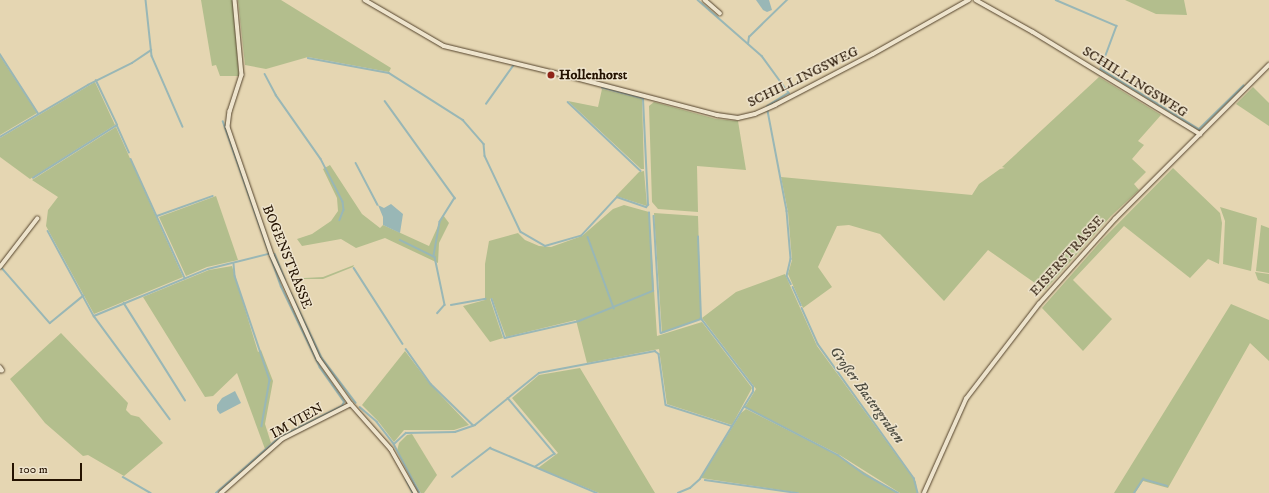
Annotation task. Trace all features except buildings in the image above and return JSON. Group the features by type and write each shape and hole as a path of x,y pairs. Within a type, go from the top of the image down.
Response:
{"street":[{"name":"BOGENSTRASSE","path":"235,0 242,65 240,84 229,118 230,138 282,281 319,359 351,404 391,449 402,465 416,493"},
{"name":"SCHILLINGSWEG","path":"365,0 444,46 576,78 717,115 738,118 755,114 775,105 969,0"},
{"path":"705,0 720,13"},
{"name":"SCHILLINGSWEG","path":"976,0 1033,32 1200,134"},
{"name":"EISERSTRASSE","path":"924,493 966,400 982,377 1074,264 1269,65"},
{"path":"0,267 37,219"},
{"path":"0,367 2,370 0,371"},
{"name":"IM VIEN","path":"220,493 282,439 351,404"}],"green space":[{"path":"201,0 233,0 239,76 220,76 216,65 212,66"},
{"path":"238,0 281,0 391,68 389,72 308,57 266,69 245,65"},
{"path":"1125,0 1184,0 1187,15 1156,14"},
{"path":"0,56 37,113 0,135"},
{"path":"1099,77 1161,115 1138,141 1144,145 1132,159 1146,172 1134,184 1139,190 1111,216 1045,290 988,250 944,301 880,234 849,225 837,226 818,267 832,287 803,308 788,274 792,260 788,212 781,177 972,195 979,184 1000,169 1005,168 1002,167"},
{"path":"95,82 115,125 30,179 0,157 0,138"},
{"path":"1253,87 1269,103 1269,126 1236,104"},
{"path":"602,89 642,99 644,169 641,169 568,101 598,107"},
{"path":"654,102 716,119 738,121 746,170 697,166 698,212 658,209 652,202 649,106"},
{"path":"116,127 183,277 94,314 46,226 48,210 58,197 32,180"},
{"path":"330,165 362,214 380,228 383,225 429,246 443,215 449,223 439,243 438,263 385,238 356,248 341,239 302,246 297,239 312,234 331,221 338,211 337,198 323,169"},
{"path":"1173,168 1220,213 1222,223 1219,264 1208,259 1190,278 1124,226 1073,280 1112,319 1083,351 1042,308 1102,240"},
{"path":"644,171 647,206 616,196 639,172"},
{"path":"216,196 238,260 207,267 186,276 159,217"},
{"path":"624,205 649,212 657,336 702,322 752,388 732,425 667,404 659,349 587,363 576,320 506,337 492,298 490,299 503,338 490,342 463,306 485,300 485,264 489,241 518,233 525,240 539,246 551,247 582,236 613,209"},
{"path":"1220,207 1257,218 1251,271 1223,264 1225,221"},
{"path":"654,213 698,216 701,319 662,333"},
{"path":"1261,225 1269,228 1269,273 1256,271"},
{"path":"354,265 353,267 323,279 286,279 323,277"},
{"path":"232,266 258,352 261,350 273,381 265,424 271,443 265,449 237,373 213,396 205,397 143,297 209,270"},
{"path":"1255,272 1269,274 1269,284 1258,280"},
{"path":"785,274 817,346 916,482 917,493 900,493 838,454 745,407 756,389 702,318 736,292"},
{"path":"1231,304 1269,320 1269,361 1250,343 1168,488 1143,481 1135,493 1114,493"},
{"path":"61,333 128,403 126,410 131,415 139,417 163,443 124,476 88,455 83,456 45,423 10,379"},
{"path":"405,351 430,384 469,425 454,430 404,430 394,442 378,421 362,405"},
{"path":"580,368 655,493 599,493 538,468 558,453 512,398 539,375"},
{"path":"746,409 837,455 897,493 800,493 701,478 741,413"},
{"path":"412,434 437,475 424,493 421,493 397,451 399,443 407,435"}],"water":[{"path":"756,0 769,0 772,10 767,12 763,10"},
{"path":"391,204 403,214 400,233 383,225 383,217 378,205 384,208"},
{"path":"235,391 241,403 220,414 217,410 217,405 222,398"}],"waterway":[{"path":"146,0 152,56 183,127"},
{"name":"Großer Bastergraben","path":"698,0 762,56 789,93 768,106"},
{"path":"748,44 749,37 787,0"},
{"path":"1056,0 1117,26 1101,69 1199,129 1243,86"},
{"path":"0,137 88,85 132,63 151,50"},
{"path":"0,54 38,113"},
{"path":"308,58 389,73 463,120 484,144 485,156 521,232 545,246 581,236 617,197 646,207 648,205 643,99 602,88"},
{"path":"486,104 513,66"},
{"path":"265,74 276,95 321,159 343,202 344,210 340,220"},
{"path":"33,178 117,125 96,81"},
{"path":"385,101 455,198 440,222 434,256"},
{"path":"568,102 641,171"},
{"name":"Großer Bastergraben","path":"768,111 787,211 791,259 787,276 791,284"},
{"path":"216,493 280,437 342,406 344,402 320,368 281,287 223,122"},
{"path":"117,125 129,152"},
{"path":"131,159 185,278"},
{"path":"356,163 378,205"},
{"path":"157,216 213,196"},
{"path":"492,299 505,338 579,321 653,291 649,213"},
{"path":"654,216 661,333 701,319"},
{"path":"48,231 94,316 170,419"},
{"path":"588,237 614,308"},
{"path":"678,493 690,488 700,479 753,392 753,387 701,319 698,237"},
{"path":"400,240 435,257 445,305 438,313"},
{"path":"94,316 208,269 268,254"},
{"path":"275,254 285,279"},
{"path":"234,264 235,276 270,380 262,426"},
{"path":"2,268 50,323 83,296"},
{"path":"354,268 403,344"},
{"name":"Großer Bastergraben","path":"793,287 801,305"},
{"path":"291,293 322,358 356,403"},
{"path":"451,305 485,299"},
{"path":"124,303 185,400"},
{"name":"Großer Bastergraben","path":"802,308 818,344 914,478 918,493"},
{"path":"406,349 431,384 473,425"},
{"path":"360,407 377,422 394,444 406,433 455,432 475,425 539,373 655,351 659,354 666,405 732,426"},
{"path":"508,398 555,454 536,467"},
{"path":"745,407 838,455 864,474 898,493"},
{"path":"394,444 420,493"},
{"path":"452,477 490,448 597,493"},
{"path":"123,477 151,493"},
{"path":"406,479 413,493"},
{"path":"1134,493 1143,479 1167,486"},
{"path":"705,480 798,493"}],"place":[{"name":"Hollenhorst","path":"551,75"}]}
